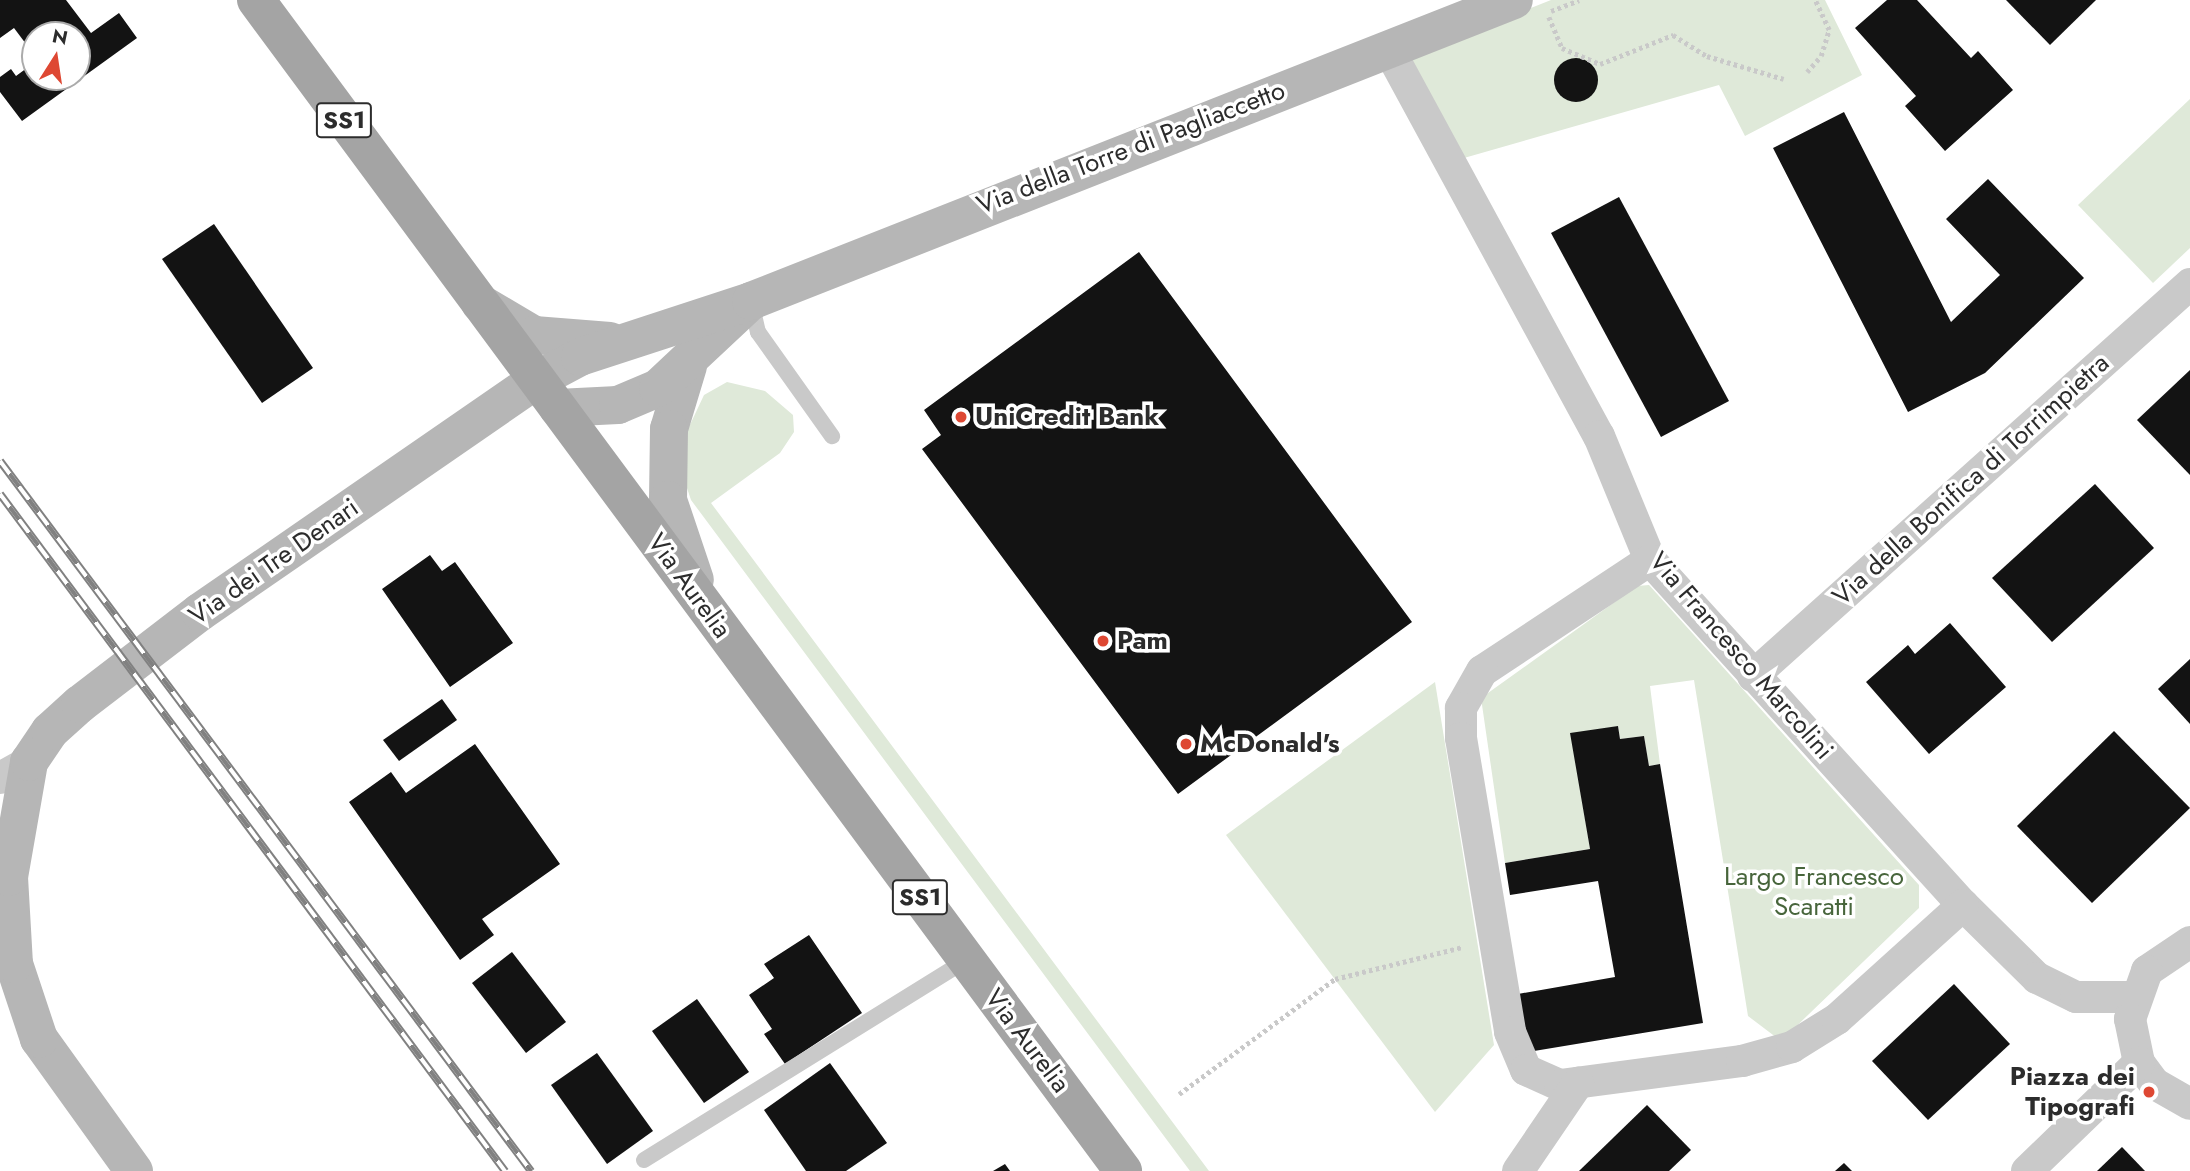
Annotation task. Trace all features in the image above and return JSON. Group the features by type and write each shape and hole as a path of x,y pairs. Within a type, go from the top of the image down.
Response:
{"main road":[{"name":"Via Aurelia","path":"256,0 1123,1171"}],"street":[{"name":"Via della Torre di Pagliaccetto","path":"477,302 534,335 619,340 751,301 1388,48 1531,6"},
{"name":"Via Francesco Marcolini","path":"1388,48 1600,436 1650,560 1963,905 2054,990 2090,999 2133,997"},
{"name":"Via della Bonifica di Torrimpietra","path":"1753,676 2190,284"},
{"name":"Via della Torre di Pagliaccetto","path":"546,394 618,405 658,388 688,366 751,301"},
{"name":"Via della Torre di Pagliaccetto","path":"546,394 619,340"},
{"name":"Via della Torre di Pagliaccetto","path":"688,366 669,429 668,500 683,556 717,624"},
{"name":"Via dei Tre Denari","path":"14,770 50,731 80,704 200,612 546,394"},
{"path":"1650,560 1499,659 1465,694 1461,738 1494,939 1519,1060 1547,1082 1578,1083 1742,1061 1792,1047 1837,1019 1963,905"},
{"path":"14,770 9,925 22,998 54,1063 134,1171"},
{"path":"2190,942 2147,971 2133,997 2131,1042 2139,1063 2155,1084 2190,1104"},
{"path":"2027,1171 2139,1063"},
{"path":"1518,1171 1578,1083"}],"lane":[{"path":"751,301 758,332 832,436"},
{"path":"644,1160 966,959"}],"path":[{"path":"1531,6 1543,0"},
{"path":"1531,6 1579,0"},
{"path":"1807,72 1821,56 1829,30 1815,0"},
{"path":"1531,6 1562,48 1601,64 1673,35 1707,56 1784,79"},
{"path":"1179,1094 1335,979 1494,939"}],"green space":[{"path":"1551,0 1825,0 1862,75 1745,136 1719,85 1464,158 1409,56"},
{"path":"2190,99 2190,248 2153,283 2078,205"},
{"path":"727,382 765,391 793,415 794,432 780,453 711,503 1209,1171 1190,1171 691,500 682,473 688,429 704,395"},
{"name":"Largo Francesco Scaratti","path":"1649,585 1919,885 1919,908 1781,1041 1748,1016 1694,680 1650,686 1660,764 1649,766 1644,736 1620,739 1618,726 1571,734 1590,849 1505,863 1481,698 1637,586"},
{"path":"1435,682 1494,1045 1435,1112 1226,835"}],"building":[{"path":"0,0 66,0 82,21 21,21 21,37 14,28 0,38"},
{"path":"1887,0 1917,0 1971,58 1978,51 2013,90 1945,151 1905,106 1916,96 1855,28"},
{"path":"2006,0 2096,0 2050,45"},
{"path":"119,13 137,38 91,71 91,33"},
{"path":"1576,58 1591,65 1598,80 1591,95 1576,102 1561,95 1554,80 1561,65"},
{"path":"11,69 16,76 21,72 21,91 64,91 22,121 0,92 0,77"},
{"path":"1844,112 1951,322 2000,275 1946,219 1988,179 2084,278 1985,373 1908,412 1773,148"},
{"path":"1619,197 1729,401 1661,437 1551,233"},
{"path":"214,224 313,368 262,403 162,259"},
{"path":"1139,252 1412,622 1178,794 922,449 941,435 924,410"},
{"path":"2190,370 2190,475 2137,420"},
{"path":"2095,484 2154,548 2052,642 1992,578"},
{"path":"430,555 442,571 455,562 513,643 450,687 382,589"},
{"path":"1950,623 2006,687 1929,754 1866,682 1908,645 1915,654"},
{"path":"2190,659 2190,724 2158,689"},
{"path":"442,699 457,720 399,761 383,740"},
{"path":"1618,726 1620,739 1644,736 1649,766 1660,764 1703,1023 1528,1052 1518,994 1615,977 1598,881 1510,895 1505,863 1590,849 1570,733"},
{"path":"2114,731 2190,808 2092,903 2017,826"},
{"path":"475,744 560,864 482,919 494,935 460,960 349,802 391,772 406,793"},
{"path":"809,935 862,1013 785,1064 764,1034 772,1029 749,995 774,978 764,964"},
{"path":"512,952 566,1022 526,1053 472,983"},
{"path":"1954,984 2010,1044 1928,1120 1872,1061"},
{"path":"697,999 749,1072 704,1103 652,1031"},
{"path":"597,1053 653,1131 607,1164 551,1085"},
{"path":"830,1063 887,1143 846,1171 806,1171 764,1110"},
{"path":"1647,1105 1691,1150 1669,1171 1579,1171"},
{"path":"2122,1147 2145,1171 2097,1171"},
{"path":"1844,1163 1852,1171 1835,1171"},
{"path":"1005,1164 1010,1171 993,1171"}],"railway":[{"path":"0,461 531,1171"},
{"path":"0,494 505,1171"}],"place":[{"name":"UniCredit Bank","path":"961,417"},
{"name":"Pam","path":"1103,641"},
{"name":"McDonald's","path":"1186,744"},
{"name":"Piazza dei Tipografi","path":"2149,1092"}]}
